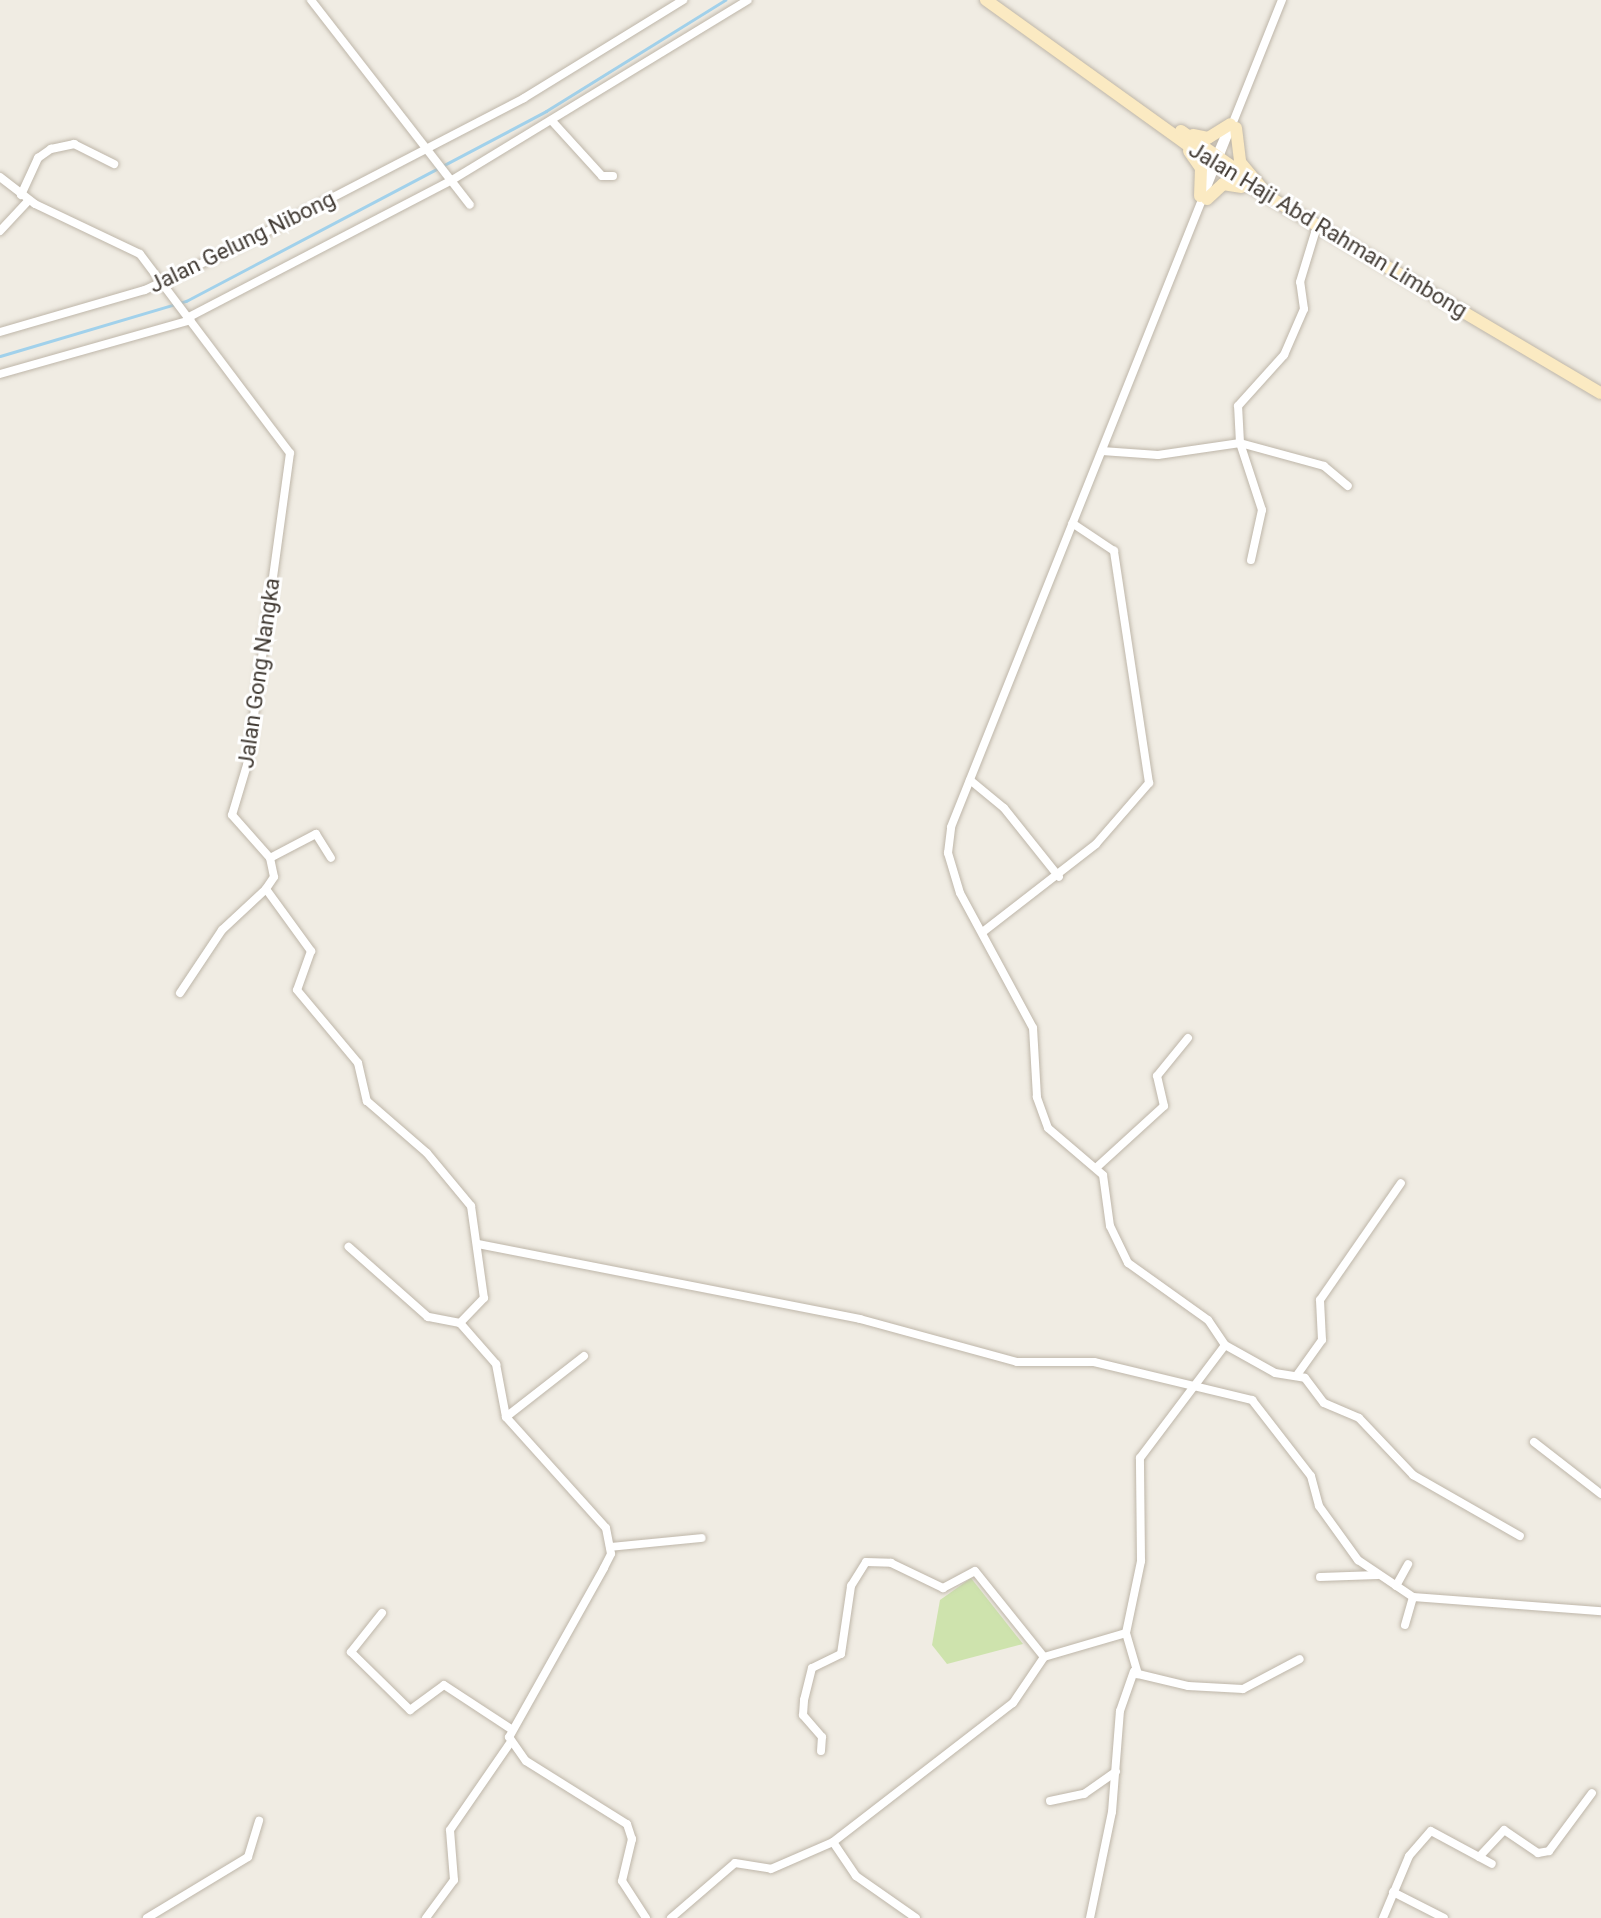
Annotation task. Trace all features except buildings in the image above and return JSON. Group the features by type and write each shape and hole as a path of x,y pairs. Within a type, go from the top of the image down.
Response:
{"street":[{"path":"311,0 432,150 470,205"},
{"name":"Jalan Gelung Nibong","path":"0,332 164,281 432,150 683,0"},
{"path":"0,374 189,317 451,179 552,121 748,0"},
{"path":"986,0 1168,127 1198,162 1203,199"},
{"path":"1282,0 970,780 948,853 1033,1028 1043,1119 1065,1147 1096,1168 1128,1263 1208,1320 1225,1345 1275,1373 1297,1375 1326,1405 1364,1422 1407,1470 1520,1536"},
{"path":"552,121 602,176 613,176"},
{"path":"1168,127 1208,138 1234,124"},
{"path":"1234,124 1240,162 1263,192"},
{"name":"Jalan Haji Abd Rahman Limbong","path":"1168,127 1317,226 1601,393"},
{"path":"0,231 25,198 38,158 51,149 74,144 114,164"},
{"path":"0,177 25,198 127,245 171,289 189,317"},
{"path":"1203,199 1223,184 1263,192"},
{"path":"1251,560 1262,510 1240,443 1238,406 1289,344 1304,309 1300,282 1317,226"},
{"name":"Jalan Gong Nangka","path":"189,317 290,453 249,753 232,809 270,858"},
{"path":"1102,451 1158,455 1240,443 1324,466 1348,486"},
{"path":"984,931 1059,877 1117,824 1149,783 1152,767 1114,551 1072,523"},
{"path":"970,780 1004,808 1059,877"},
{"path":"180,993 222,930 266,889 274,877 270,858 316,834 331,858"},
{"path":"266,889 311,951 297,990 358,1063 367,1101 427,1153 469,1203 485,1296 463,1327"},
{"path":"1096,1168 1164,1106 1157,1076 1188,1038"},
{"path":"1297,1375 1322,1340 1320,1300 1401,1183"},
{"path":"478,1244 860,1319 1017,1362 1094,1362 1260,1405 1311,1476 1321,1510 1378,1575 1413,1597 1601,1611"},
{"path":"349,1247 404,1301 463,1327 496,1364 506,1417 596,1513 610,1547"},
{"path":"1090,1918 1116,1772 1120,1711 1134,1671 1126,1633 1141,1561 1138,1463 1225,1345"},
{"path":"506,1417 584,1356"},
{"path":"1534,1442 1601,1494"},
{"path":"610,1547 702,1538"},
{"path":"426,1918 454,1880 450,1830 510,1743 511,1729 610,1547"},
{"path":"821,1751 822,1737 803,1715 804,1700 812,1668 841,1654 851,1586 866,1562 891,1563 943,1588 975,1571 1044,1657"},
{"path":"1396,1586 1408,1564"},
{"path":"1320,1577 1378,1575"},
{"path":"1405,1625 1413,1597"},
{"path":"382,1613 351,1652 410,1710 444,1685 511,1729"},
{"path":"671,1918 735,1863 771,1869 833,1842 1013,1703 1044,1657 1126,1633"},
{"path":"1134,1671 1237,1690 1300,1659"},
{"path":"510,1743 526,1761 627,1824 632,1839 622,1881 646,1918"},
{"path":"1050,1801 1084,1794 1116,1772"},
{"path":"1479,1857 1504,1830 1538,1853 1549,1851 1592,1793"},
{"path":"147,1918 248,1857 259,1821"},
{"path":"1383,1918 1393,1892 1431,1831 1492,1864"},
{"path":"833,1842 856,1876 909,1916"},
{"path":"1393,1892 1444,1918"}],"green space":[{"path":"971,1578 1023,1644 947,1664 932,1645 940,1600"}],"waterway":[{"path":"0,356 186,301 546,111 725,0"}]}
